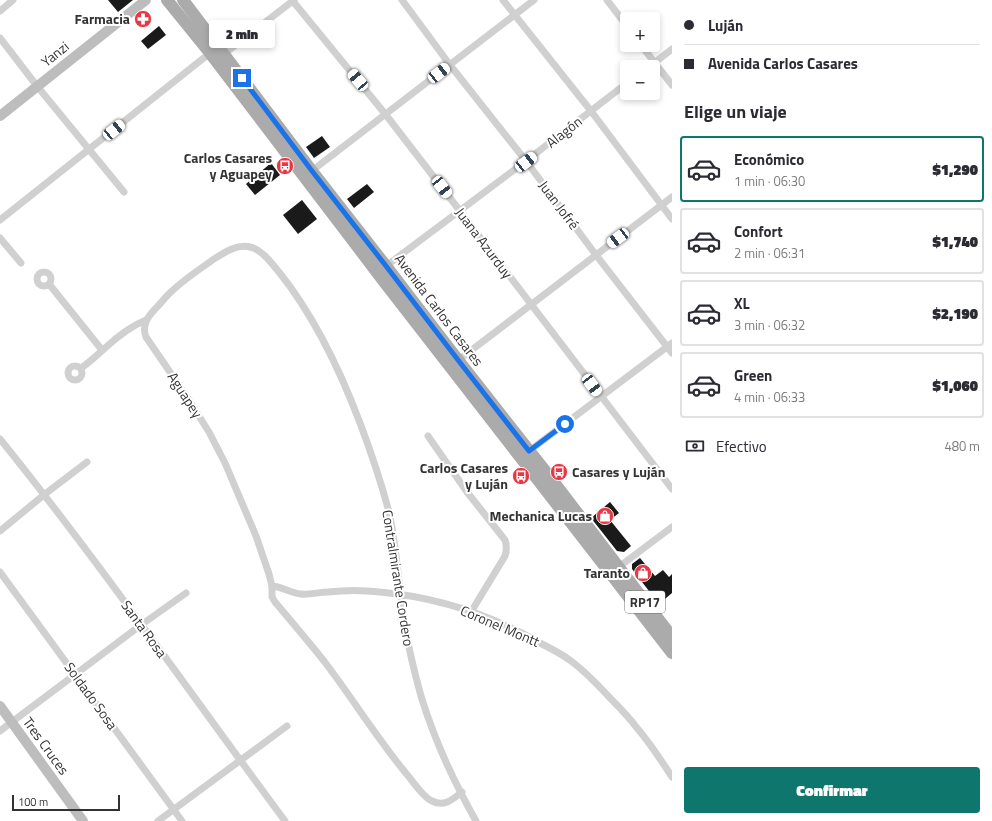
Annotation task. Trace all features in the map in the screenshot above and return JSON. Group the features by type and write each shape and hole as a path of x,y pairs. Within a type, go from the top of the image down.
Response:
{"main road":[{"name":"Avenida Carlos Casares","path":"168,0 308,174 386,266 454,364 529,451 672,652"},
{"name":"Avenida Carlos Casares","path":"183,0 224,54 308,174 614,570 672,637"}],"street":[{"path":"0,11 13,0"},
{"name":"Yanzi","path":"0,116 146,0"},
{"path":"224,54 292,0"},
{"name":"Juana Azurduy","path":"292,0 386,115 672,489"},
{"name":"Juan Jofré","path":"402,0 596,255 670,345 672,353"},
{"path":"503,0 672,219"},
{"path":"308,174 534,0"},
{"path":"607,0 620,17"},
{"path":"0,38 37,86 124,192"},
{"path":"658,60 672,49"},
{"path":"0,220 210,53"},
{"path":"660,73 672,85"},
{"name":"Alagón","path":"386,266 526,162 620,89"},
{"path":"454,364 672,197"},
{"path":"0,238 21,263"},
{"name":"Contralmirante Cordero","path":"146,320 171,291 223,254 237,247 244,246 258,250 265,256 283,278 306,311 334,361 366,439 377,471 389,512 395,543 404,621 409,649 422,698 445,759 476,821"},
{"path":"49,284 102,350"},
{"path":"81,368 130,328 146,320"},
{"name":"Aguapey","path":"146,320 144,332 146,337 187,397 209,432 225,462 256,536 269,574 272,586 272,597 275,602 324,661 395,761 420,791 430,800 441,804 448,803 462,792"},
{"path":"529,451 670,345"},
{"path":"428,436 467,492 505,540 507,546 505,556 471,612"},
{"name":"Santa Rosa","path":"0,439 45,494 285,821"},
{"path":"0,531 87,462"},
{"path":"614,570 672,527"},
{"name":"Soldado Sosa","path":"0,572 182,821"},
{"name":"Coronel Montt","path":"272,586 293,593 306,594 347,590 377,591 400,594 444,604 471,612 508,626 531,637 570,660 589,677 629,718 672,777"},
{"path":"0,731 186,593"},
{"name":"Tres Cruces","path":"0,706 83,821"},
{"path":"158,821 287,726"}],"building":[{"path":"108,0 133,0 118,12"},
{"path":"222,24 233,39 230,41 223,40 214,29"},
{"path":"159,26 166,35 148,49 141,41"},
{"path":"322,136 330,147 314,158 306,147"},
{"path":"271,163 280,175 255,195 246,184"},
{"path":"367,184 374,192 354,208 347,199"},
{"path":"302,200 317,219 298,234 283,215"},
{"path":"610,502 619,513 610,520 631,546 624,552 617,551 591,518"},
{"path":"640,558 655,576 663,570 669,577 672,574 672,593 659,604 632,569 632,564"}],"place":[{"name":"Farmacia","path":"143,19"},
{"name":"Carlos Casares y Aguapey","path":"285,166"},
{"name":"Casares y Luján","path":"559,472"},
{"name":"Carlos Casares y Luján","path":"521,476"},
{"name":"Mechanica Lucas","path":"605,516"},
{"name":"Taranto","path":"643,573"}],"route":[{"path":"242,78 312,171 529,451 565,424"}]}
